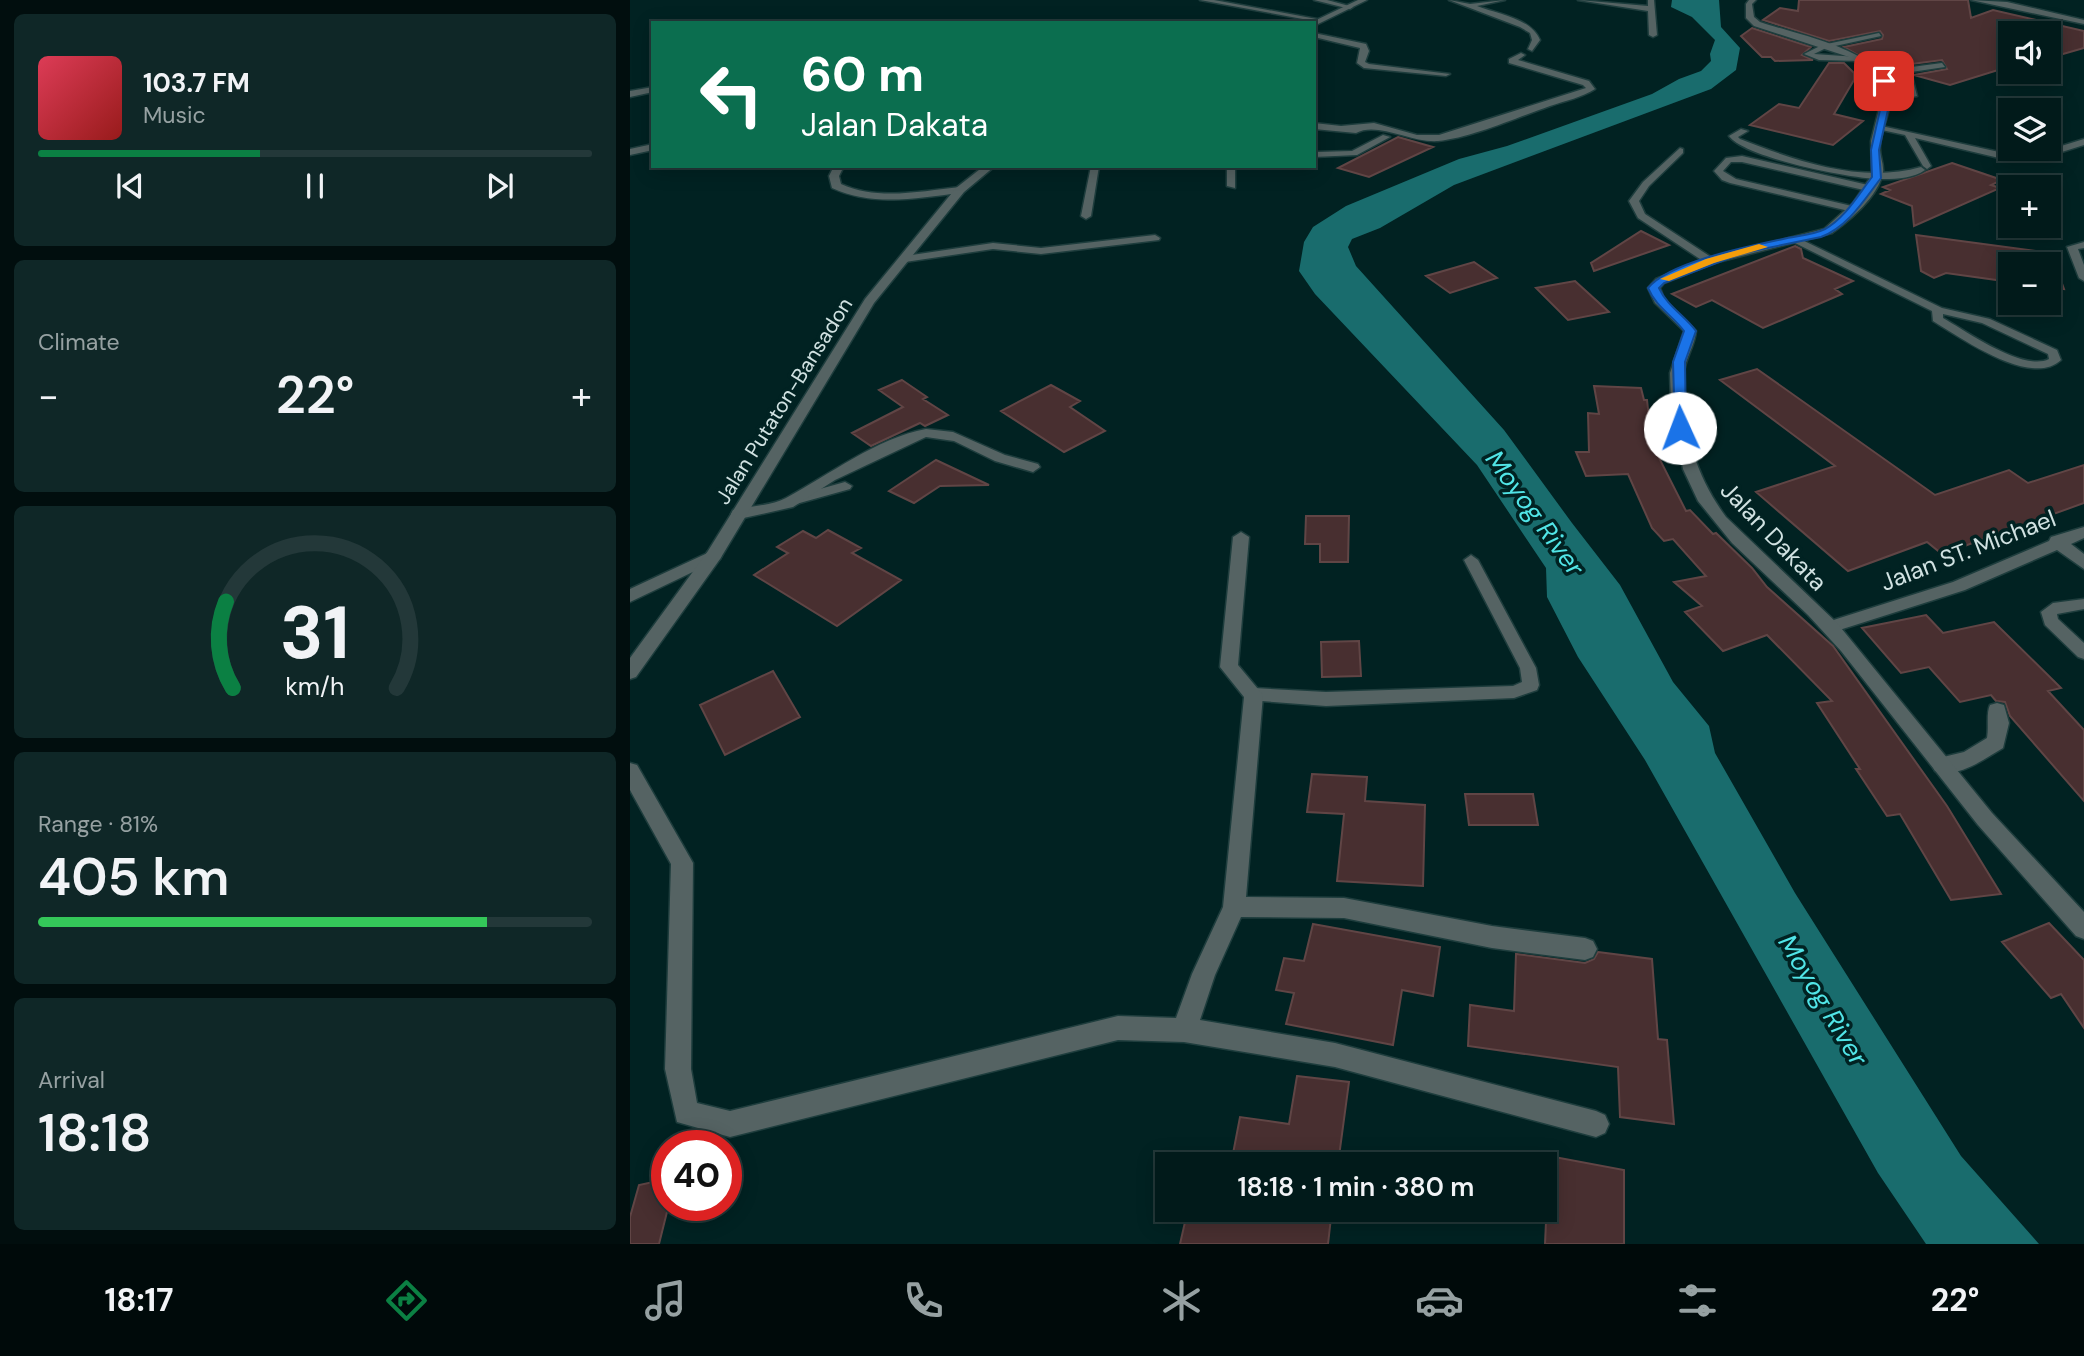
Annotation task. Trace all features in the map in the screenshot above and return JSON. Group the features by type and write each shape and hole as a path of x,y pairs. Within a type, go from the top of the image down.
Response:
{"street":[{"path":"1317,0 1350,7"},
{"path":"1316,21 1364,0"},
{"path":"1452,0 1512,20 1533,32 1536,40 1532,49"},
{"path":"1469,5 1502,0"},
{"path":"1581,0 1652,4 1653,35"},
{"path":"1753,0 1749,4 1750,18 1757,24 1858,59 1881,74 1886,101 1875,150 1872,183"},
{"path":"1975,0 2007,4 2084,22"},
{"path":"1316,35 1363,46 1363,65 1446,74"},
{"path":"1316,126 1374,126 1417,138 1439,138 1591,89 1586,83 1512,61 1521,55"},
{"path":"630,94 651,89"},
{"path":"1345,127 1386,137"},
{"path":"630,152 651,147"},
{"path":"838,168 834,176 836,186 856,194 900,195 960,190"},
{"name":"Jalan Putaton-Bansadon","path":"630,672 714,555 869,302 960,190 988,168"},
{"name":"Jalan Dakata","path":"1872,183 1853,209 1828,231 1710,261 1660,281 1654,288 1659,301 1681,319 1690,331 1679,362 1679,400 1680,428 1694,478 1717,517 1830,627 2010,848 2084,928"},
{"path":"905,259 993,246 1041,251 1155,238"},
{"path":"738,514 776,508 796,500 830,477 928,431 942,432 969,441 1003,459 1033,467"},
{"name":"Jalan ST. Michael","path":"1830,627 1959,586 2057,541 2084,532"},
{"path":"1184,1030 1204,974 1234,907 1254,695 1229,667 1241,537"},
{"path":"2057,541 2084,562"},
{"path":"630,596 714,555"},
{"path":"1942,765 1969,758 1996,742 1999,723 1997,710"},
{"path":"630,771 682,863 678,1069 686,1113 730,1124 1118,1028 1184,1030 1335,1055 1596,1124"},
{"path":"1234,907 1344,908 1492,937 1585,949"}],"lane":[{"path":"1203,0 1316,21"},
{"path":"1824,46 1878,34"},
{"path":"1886,101 1914,94 1907,70 1942,65"},
{"path":"1880,127 1999,155 2046,154 2084,142"},
{"path":"1744,131 1733,136 1737,141 1872,183"},
{"path":"1853,209 1733,181 1718,171 1729,160 1742,159 1872,183 1907,177 1924,168 1909,135"},
{"path":"1317,155 1354,153 1386,137"},
{"path":"1680,151 1646,184 1634,205 1641,216 1710,261"},
{"path":"1086,216 1095,168"},
{"path":"1231,168 1232,186"},
{"path":"1796,240 1938,310 1986,321 2041,345 2053,352 2055,360 2044,366 2034,367 2013,360 1937,319 1938,310"},
{"path":"2084,245 2072,247 2084,278"},
{"path":"796,500 845,486"},
{"path":"1254,695 1326,699 1514,692 1531,684 1528,668 1471,560"},
{"path":"2084,604 2058,607 2049,612 2051,621 2084,653"}],"water":[{"name":"Moyog River","path":"1672,0 1719,0 1721,27 1740,48 1736,70 1711,89 1454,185 1380,228 1352,239 1348,247 1356,266 1504,430 1620,585 1673,682 1709,726 1715,753 1795,893 1961,1156 2039,1244 1926,1244 1878,1173 1645,760 1578,657 1547,597 1546,568 1477,465 1315,294 1299,271 1304,242 1313,227 1346,206 1459,159 1507,146 1652,94 1679,79 1701,71 1711,61 1710,54 1715,40 1692,17 1671,7"}],"building":[{"path":"1799,0 1968,0 1971,18 1993,10 2041,21 1998,21 1998,70 1950,85 1914,75 1947,69 1942,60 1904,65 1902,71 1874,64 1844,47 1882,39 1880,31 1829,41 1763,20 1780,8 1798,11"},
{"path":"2061,26 2084,31 2084,48 2063,54"},
{"path":"1752,28 1811,47 1802,55 1813,60 1775,61 1771,57 1762,57 1741,36"},
{"path":"1829,63 1844,63 1854,73 1854,80 1834,114 1863,121 1833,145 1750,125 1779,104 1799,108"},
{"path":"1398,137 1433,147 1369,177 1338,168"},
{"path":"1952,163 1998,179 1998,182 1991,185 1998,189 1914,226 1912,206 1881,194 1890,190 1883,187"},
{"path":"1641,231 1669,245 1594,271 1591,263"},
{"path":"1916,235 2044,252 1998,252 1998,280 1946,273 1934,278 1921,271"},
{"path":"1795,246 1801,249 1803,258 1853,281 1835,289 1842,294 1763,328 1712,300 1696,307 1672,294"},
{"path":"1474,262 1497,278 1450,293 1426,276"},
{"path":"1575,281 1609,312 1568,320 1536,288"},
{"path":"1757,369 1935,495 2009,470 2028,483 2084,465 2084,503 1942,554 1927,542 1848,571 1756,492 1835,466 1720,380"},
{"path":"902,380 927,397 923,399 948,415 925,426 920,423 871,446 852,433 903,407 879,390"},
{"path":"1051,385 1080,401 1070,407 1105,431 1064,452 1001,411"},
{"path":"1594,386 1641,388 1644,400 1647,400 1652,444 1686,511 1690,510 1713,534 1716,533 1752,568 1767,587 1833,646 1947,806 2001,894 1951,900 1900,814 1887,816 1817,703 1832,701 1767,635 1723,651 1685,612 1702,606 1674,582 1706,576 1673,539 1664,541 1652,528 1628,474 1586,476 1576,452 1589,452 1588,413 1599,414"},
{"path":"936,460 989,485 940,486 914,503 889,491"},
{"path":"1306,516 1349,516 1348,562 1320,562 1320,544 1305,544"},
{"path":"828,530 861,548 852,553 901,580 837,626 754,575 788,553 777,547 803,531 816,538"},
{"path":"1926,615 1943,633 1994,622 2061,688 2048,691 2084,730 2084,801 2010,716 2005,702 1996,701 1991,695 1960,702 1929,667 1901,673 1862,628"},
{"path":"1359,641 1361,676 1322,677 1321,642"},
{"path":"773,671 800,717 725,755 700,705"},
{"path":"1312,774 1367,777 1365,801 1425,805 1423,886 1337,881 1344,814 1307,812"},
{"path":"1465,794 1533,794 1538,825 1469,825"},
{"path":"2049,923 2084,960 2084,1028 2061,994 2051,998 2002,942"},
{"path":"1313,924 1440,947 1433,996 1402,990 1393,1045 1286,1024 1294,993 1276,990 1284,958 1304,961"},
{"path":"1598,952 1652,959 1658,1039 1667,1040 1674,1124 1620,1117 1618,1067 1468,1046 1470,1005 1514,1011 1516,954 1585,963 1594,959"},
{"path":"1297,1076 1349,1082 1340,1152 1233,1152 1240,1117 1289,1124"},
{"path":"1557,1157 1624,1170 1624,1244 1545,1244 1546,1222 1557,1222"},
{"path":"651,1182 651,1221 665,1221 659,1244 630,1244 630,1217 639,1185"},
{"path":"1185,1222 1331,1222 1328,1244 1180,1244"}],"slow traffic":[{"path":"1666,279 1710,261 1763,247"}],"route":[{"path":"1680,428 1679,362 1690,331 1681,319 1659,301 1654,288 1660,281 1710,261 1741,251 1817,235 1828,231 1844,219 1876,178 1876,141 1886,101 1884,81"}]}
